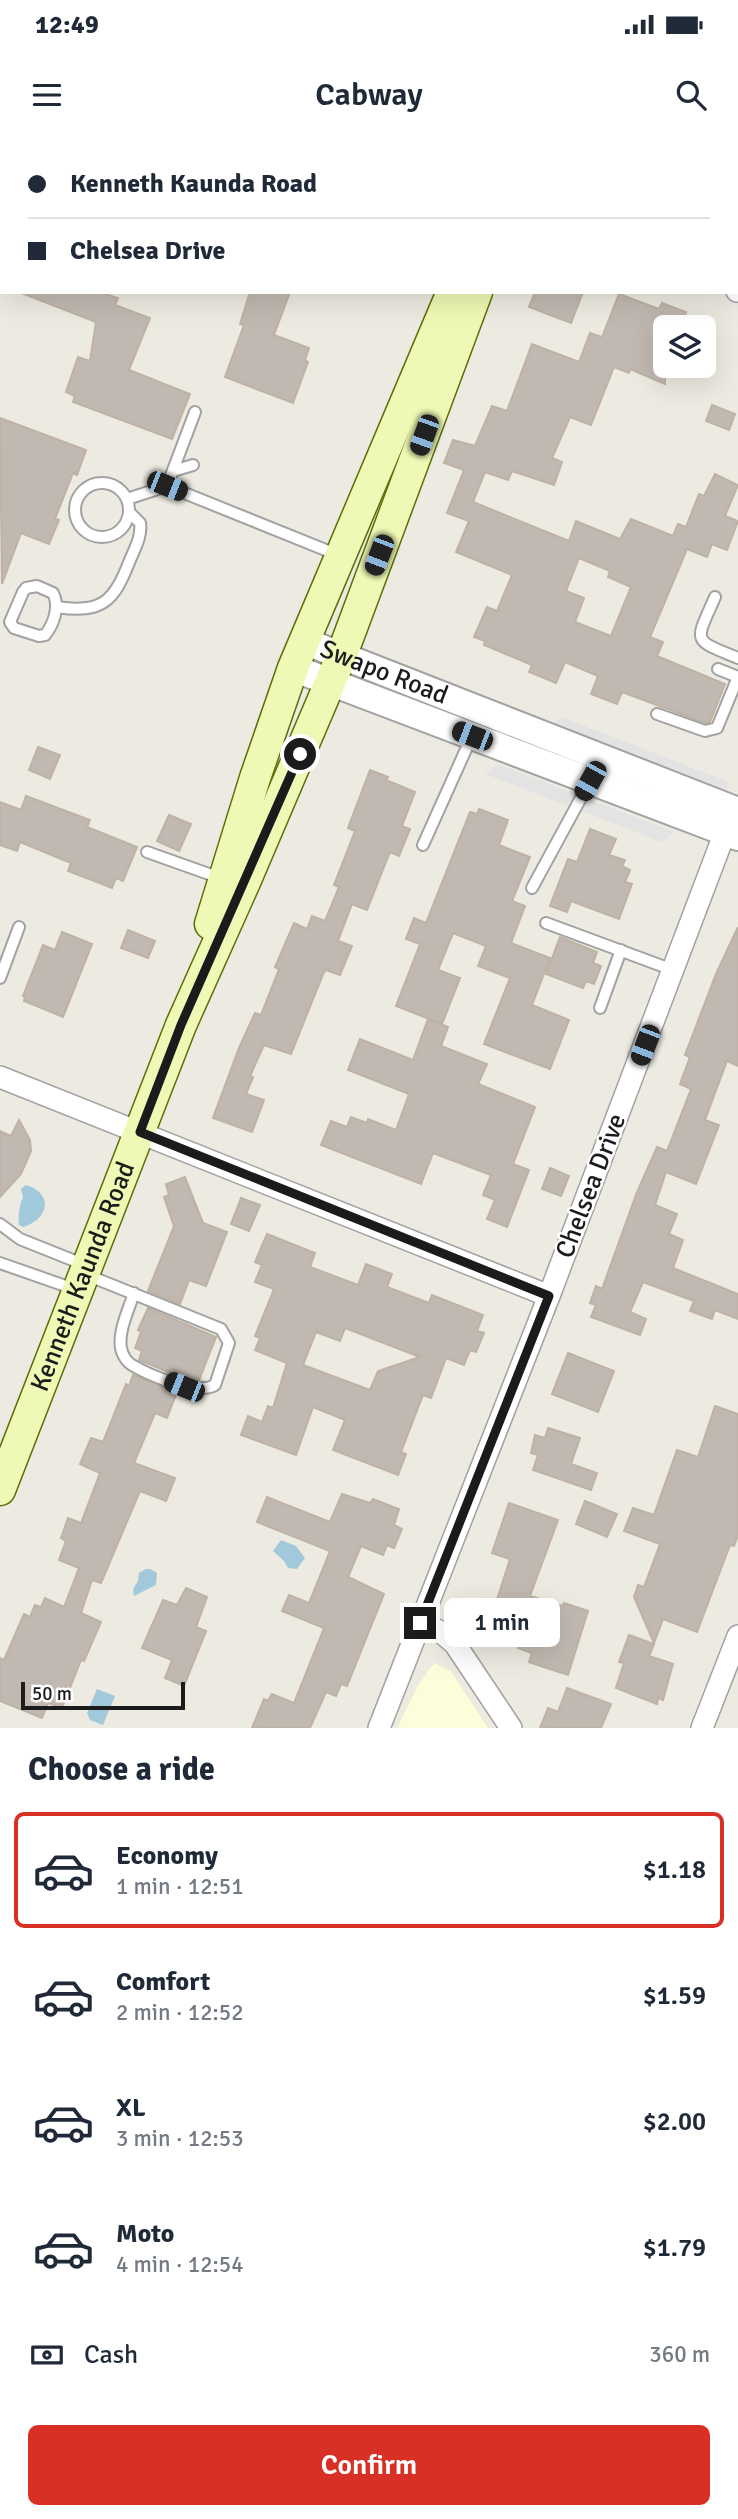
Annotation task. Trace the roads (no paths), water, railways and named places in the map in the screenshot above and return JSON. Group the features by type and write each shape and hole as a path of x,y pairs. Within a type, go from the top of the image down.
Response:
{"main road":[{"name":"Kenneth Kaunda Road","path":"181,1025 223,879 299,654 451,294"},
{"name":"Kenneth Kaunda Road","path":"0,1490 181,1025 246,882 336,670 476,294"}],"street":[{"name":"Swapo Road","path":"299,654 472,736 590,781 735,818"},
{"name":"Swapo Road","path":"336,670 735,818"},
{"name":"Chelsea Drive","path":"379,1728 549,1296 673,970 735,818"},
{"path":"0,1077 549,1296"},
{"path":"420,1623 441,1632 455,1644 512,1728"},
{"path":"702,1728 738,1636"}],"lane":[{"path":"167,486 195,412"},
{"path":"173,471 193,465"},
{"path":"107,483 119,489 127,499 129,512 125,524 115,533 103,537 90,534 80,526 75,514 76,501 83,490 94,484 107,483"},
{"path":"127,499 167,486 340,556"},
{"path":"57,607 88,608 113,596 120,585 140,533 140,523 129,512"},
{"path":"37,586 53,593 57,607 51,627 45,635 24,632 11,625 10,618 26,588 37,586"},
{"path":"715,597 700,632 701,639 704,644 738,658"},
{"path":"657,714 705,731 717,728 738,677 718,669"},
{"path":"423,845 472,736"},
{"path":"532,888 590,781"},
{"path":"147,852 223,879"},
{"path":"547,923 673,970"},
{"path":"0,978 19,927"},
{"path":"600,1008 621,950"},
{"path":"0,1224 83,1277"},
{"path":"0,1263 83,1277 134,1293 221,1329 229,1343 215,1385 208,1389 184,1387 129,1364 123,1354 121,1341 134,1293"}],"water":[{"path":"26,1185 41,1194 45,1207 38,1219 23,1227 19,1225 19,1215 23,1198 21,1189"},
{"path":"281,1540 296,1546 305,1558 297,1569 288,1568 273,1551"},
{"path":"146,1569 157,1573 156,1585 134,1596 133,1589 139,1573"},
{"path":"97,1689 115,1696 103,1725 90,1720 87,1713"}]}
